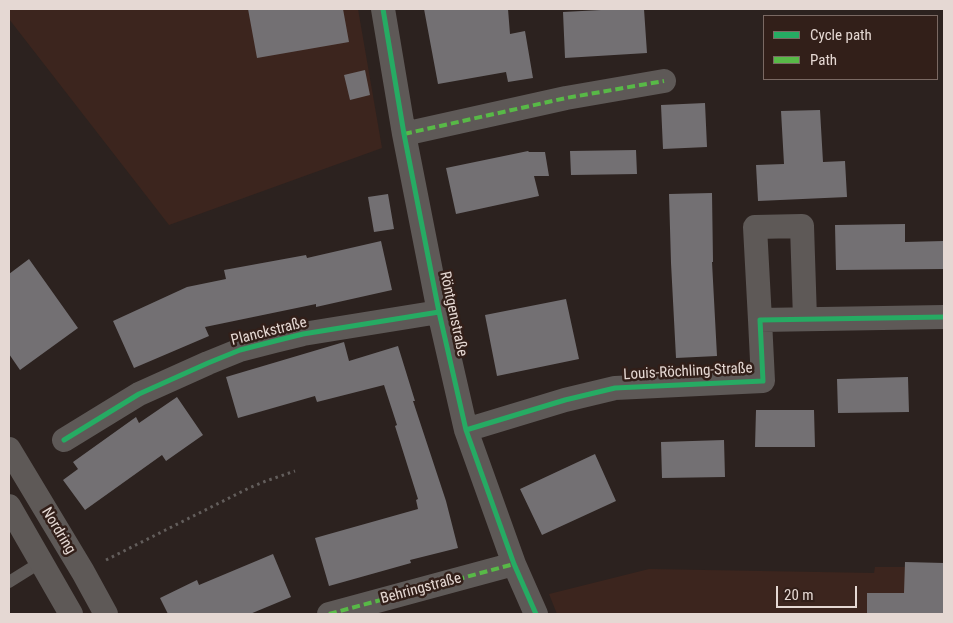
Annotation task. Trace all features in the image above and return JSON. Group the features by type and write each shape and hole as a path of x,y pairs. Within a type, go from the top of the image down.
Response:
{"street":[{"name":"Röntgenstraße","path":"383,9 404,134 439,312 466,430 514,564 536,614"},
{"path":"404,134 566,98 664,81"},
{"name":"Louis-Röchling-Straße","path":"466,430 565,400 615,388 763,380 755,227 802,226 805,319"},
{"name":"Planckstraße","path":"64,440 139,394 240,350 303,334 439,312"},
{"path":"760,320 944,317"},
{"name":"Nordring","path":"9,450 83,572 106,614"},
{"name":"Nordring","path":"9,506 71,614"},
{"name":"Behringstraße","path":"329,614 514,564"}],"lane":[{"name":"Nordring","path":"9,582 41,562"}],"path":[{"path":"83,572 249,488 295,471"}],"shaded area":[{"path":"9,9 358,9 382,148 169,225 9,19"},
{"path":"875,567 944,567 944,614 557,614 549,594 649,569 874,573"}],"building":[{"path":"248,9 343,9 349,42 257,58"},
{"path":"424,9 508,9 510,34 525,31 533,78 508,82 506,72 438,84"},
{"path":"644,9 647,53 565,58 563,12"},
{"path":"365,70 370,95 350,100 344,75"},
{"path":"705,103 707,147 663,149 661,105"},
{"path":"820,110 823,162 845,161 847,197 758,201 756,165 784,164 781,111"},
{"path":"636,150 637,174 571,175 570,151"},
{"path":"528,151 545,152 549,176 534,176 539,196 456,214 446,168"},
{"path":"712,193 712,262 717,356 676,358 669,194"},
{"path":"388,194 394,229 374,232 368,197"},
{"path":"905,224 905,242 944,241 944,269 836,270 835,225"},
{"path":"381,241 392,290 316,307 316,304 205,327 209,336 134,368 113,321 187,287 226,279 224,270 306,255 307,258"},
{"path":"29,259 78,328 20,370 9,354 9,274"},
{"path":"566,299 579,359 497,376 485,315"},
{"path":"344,342 349,361 398,346 415,401 413,401 446,501 458,548 410,560 411,563 329,586 315,538 418,509 416,500 418,499 384,385 317,402 315,396 238,418 226,377"},
{"path":"908,377 909,412 838,413 837,379"},
{"path":"177,397 203,435 166,461 162,455 85,510 63,480 78,469 73,462 136,417 139,423"},
{"path":"756,410 814,410 815,447 755,447"},
{"path":"724,440 725,477 662,478 661,442"},
{"path":"595,454 616,501 542,535 520,489"},
{"path":"273,554 291,597 250,614 168,614 160,598 197,580 199,585"},
{"path":"905,562 944,563 944,614 867,614 867,593 904,593"}],"marked path":[{"path":"404,134 566,98 664,81"},
{"path":"329,614 514,564"}],"cycle path":[{"path":"383,9 404,134 439,312 466,430 514,564 536,614"},
{"path":"64,440 139,394 240,350 303,334 439,312"},
{"path":"466,430 565,400 615,388 763,381 760,320 944,317"}]}
